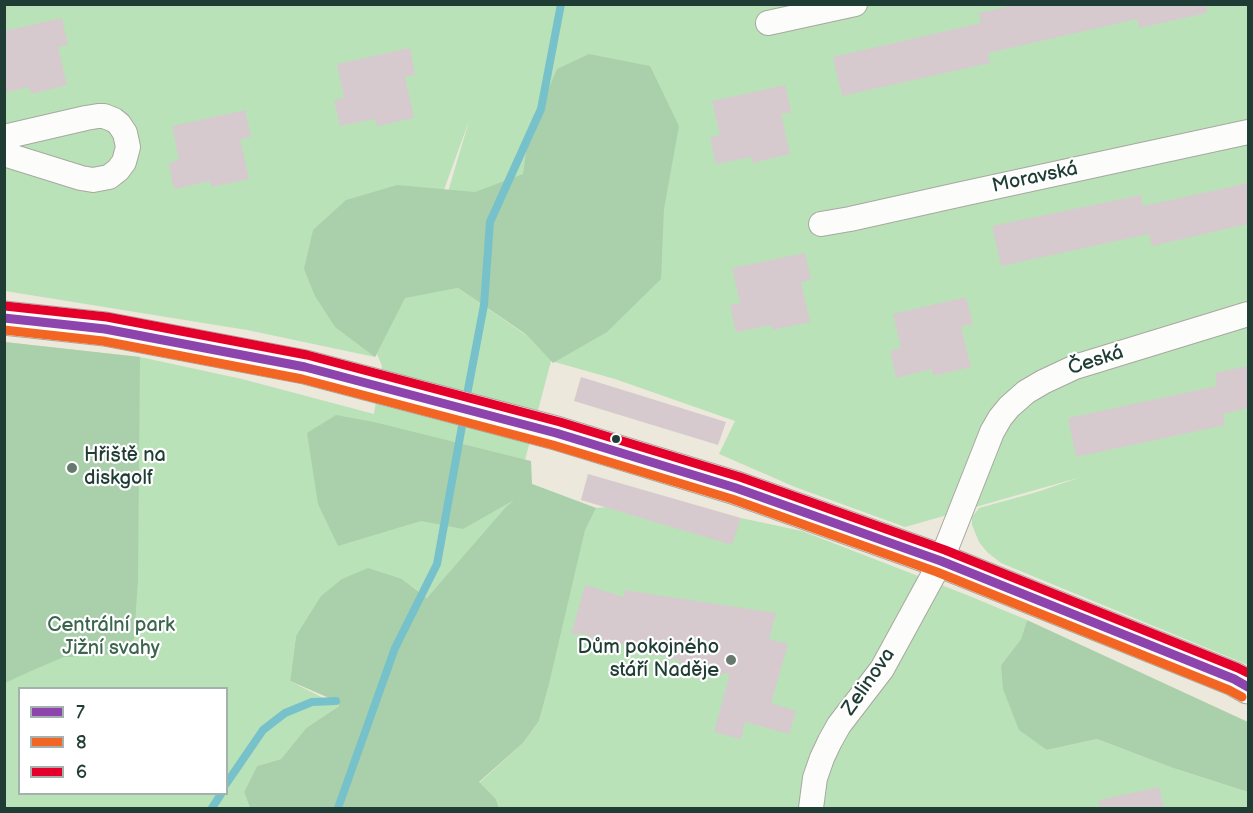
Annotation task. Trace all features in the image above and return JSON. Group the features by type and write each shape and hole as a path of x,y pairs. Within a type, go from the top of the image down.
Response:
{"street":[{"path":"768,23 855,4"},
{"path":"4,137 104,116 119,124 125,133 128,147 124,162 118,170 109,177 93,180 4,154"},
{"name":"Moravská","path":"821,224 1248,132"},
{"name":"Česká","path":"942,561 992,432 1009,407 1026,392 1075,367 1248,314"},
{"path":"4,318 105,328 305,366 556,433 753,494 942,561 1234,679 1248,687"},
{"name":"Zelinova","path":"811,808 815,778 830,741 839,725 882,669 942,561"}],"green space":[{"name":"Centrální park Jižní svahy","path":"4,5 1248,5 1248,665 1001,563 979,542 972,525 972,517 979,508 1081,477 905,527 795,487 719,454 735,421 615,379 551,361 515,498 532,484 596,508 606,507 731,544 741,518 802,531 1027,620 1021,639 1001,665 1047,750 1097,739 1176,769 1248,792 1248,808 499,808 496,799 479,783 523,743 539,721 548,688 402,579 296,636 290,681 339,706 306,728 281,759 257,766 244,792 250,808 5,808 5,342 140,357 242,379 374,414 382,366 377,354 375,357 247,330 5,291","holes":["469,121 436,232 526,335 458,288 405,297"]},
{"path":"589,54 650,66 679,126 664,209 661,279 607,332 553,363 527,335 458,288 405,298 375,357 335,327 315,296 304,269 313,230 346,200 397,185 475,192 523,174 528,137 557,69"},
{"name":"Hřiště na diskgolf","path":"4,342 140,357 138,580 134,639 121,653 64,657 5,683"},
{"path":"336,415 374,422 531,461 532,484 596,508 585,530 539,721 523,743 479,782 496,799 499,808 250,808 244,792 257,766 281,759 306,728 339,706 336,701 290,681 296,636 321,596 342,579 368,568 402,579 427,598 514,500 463,529 421,521 338,546 318,504 307,433"},
{"path":"1027,620 1248,722 1248,792 1173,768 1097,739 1047,750 1019,730 1003,689 1001,665 1021,639"}],"building":[{"path":"1018,4 1206,4 1207,13 1139,28 1137,19 988,53 990,63 842,96 833,57 981,23 979,13"},
{"path":"62,18 68,45 58,47 67,85 31,94 29,87 4,93 4,31"},
{"path":"410,48 415,75 405,77 414,118 377,126 375,119 340,126 334,100 344,98 337,64"},
{"path":"785,85 791,112 781,114 790,154 752,163 751,157 716,164 710,137 720,135 712,101"},
{"path":"245,110 251,137 240,139 249,179 211,187 210,181 174,189 169,163 179,160 172,126"},
{"path":"1248,183 1248,224 1152,246 1149,234 1001,266 992,226 1141,195 1143,206"},
{"path":"805,253 811,280 801,282 810,322 772,330 771,325 736,332 730,305 740,303 732,268"},
{"path":"966,297 973,324 961,327 971,367 933,376 932,369 896,378 890,351 901,348 893,314"},
{"path":"1248,366 1248,408 1223,414 1225,425 1076,457 1068,418 1217,386 1215,373"},
{"path":"581,377 726,422 718,445 574,401"},
{"path":"588,474 741,518 732,545 581,500"},
{"name":"Dům pokojného stáří Naděje","path":"585,585 624,597 624,590 776,613 769,639 788,644 771,703 796,711 789,734 745,722 741,739 714,732 730,673 718,675 718,670 705,671 705,666 692,667 692,662 679,664 679,659 666,660 665,655 653,656 652,651 640,653 639,648 627,649 626,644 613,645 612,640 600,641 599,637 587,638 587,633 571,635"},
{"path":"1159,787 1164,808 1100,808 1099,800"}],"waterway":[{"path":"466,400 484,305 490,222 541,109 561,4"},
{"path":"338,808 395,648 437,564 464,415"},
{"path":"228,781 263,730 285,713 312,702 336,701"},
{"path":"212,808 220,795"}],"transit line":[{"name":"6","path":"5,306 107,317 307,355 560,422 740,477 945,550 1248,673"},
{"name":"7","path":"4,318 105,329 305,367 556,433 736,488 941,561 1234,679 1248,687"},
{"name":"8","path":"4,330 103,341 302,379 553,445 732,499 937,572 1242,697"}],"place":[{"name":"Hřiště na diskgolf","path":"72,468"},
{"name":"Dům pokojného stáří Naděje","path":"731,660"}]}
